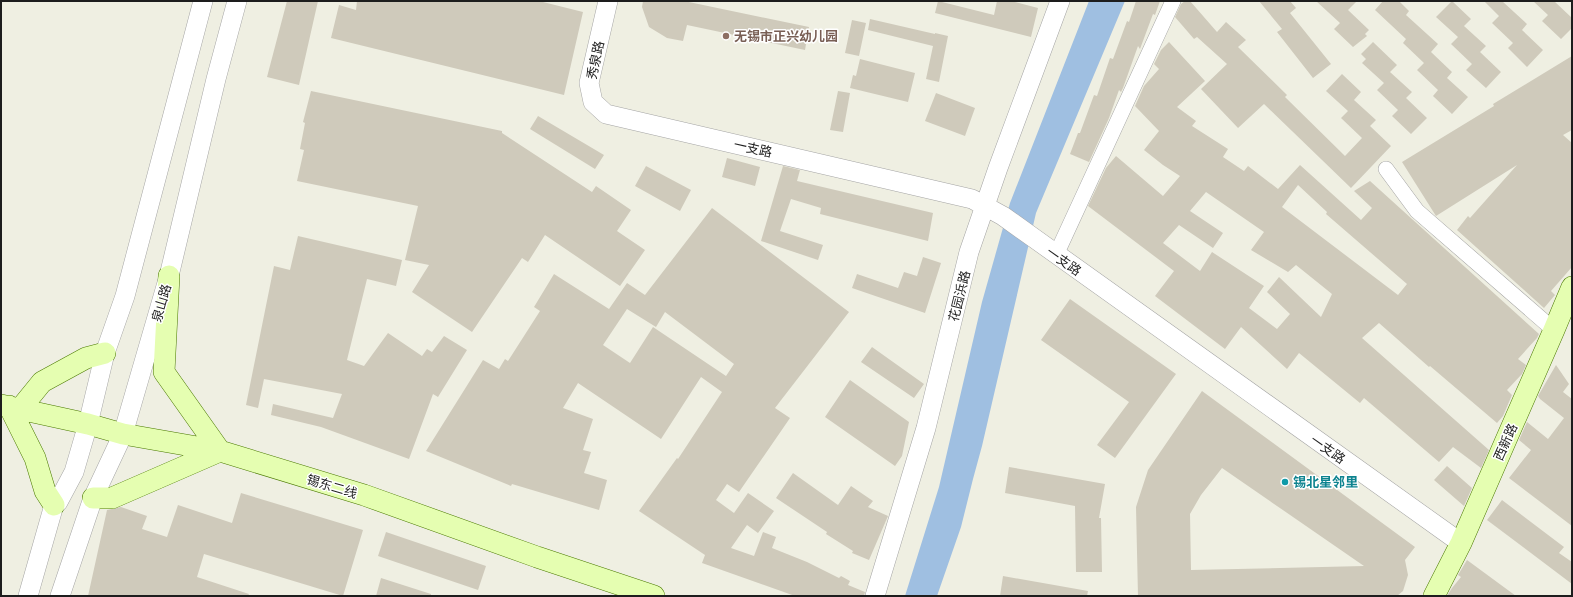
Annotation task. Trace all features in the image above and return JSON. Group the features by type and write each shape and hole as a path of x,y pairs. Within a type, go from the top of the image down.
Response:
{"main road":[{"path":"93,498 112,498 220,451 164,372 169,276"},
{"name":"西新路","path":"1434,596 1461,543 1572,287"},
{"path":"54,505 46,492 34,458 10,407 42,382 86,358 105,353"},
{"name":"锡东二线","path":"10,407 88,424 123,434 220,451 364,495 654,596"}],"street":[{"path":"28,596 54,505 58,502 74,472 88,424 105,353 125,296 203,1"},
{"name":"泉山路","path":"60,596 93,498 123,434 169,276 216,79 237,1"},
{"name":"秀泉路","path":"606,114 593,102 589,82 608,1"},
{"name":"花园浜路","path":"875,596 926,428 969,252 1060,1"},
{"path":"1050,250 1173,1"},
{"name":"一支路","path":"606,114 972,199 1003,216 1461,543"},
{"path":"1386,169 1417,211 1554,330"}],"water":[{"path":"1089,1 1125,1 1036,213 982,446 961,527 937,596 905,596 939,487 982,302 1010,203"}],"building":[{"path":"287,1 318,1 299,85 267,77"},
{"path":"357,1 539,1 583,12 564,95 331,38 339,5 356,10"},
{"path":"643,1 684,1 809,27 805,50 687,25 683,41 667,38 649,27 642,7"},
{"path":"938,1 994,15 997,1 1011,1 1038,8 1031,37 935,13"},
{"path":"1136,1 1160,1 1155,15 1153,14 1140,49 1138,46 1123,88 1121,92 1119,90 1109,118 1089,162 1070,154 1078,133 1080,133 1094,95 1097,96 1110,58 1113,59 1127,21 1129,22"},
{"path":"1185,1 1190,1 1217,32 1226,22 1246,40 1238,47 1287,95 1285,97 1345,156 1362,138 1341,118 1348,111 1326,91 1342,74 1361,92 1354,100 1376,120 1370,126 1391,146 1351,188 1264,104 1238,128 1201,89 1227,64 1197,37 1194,39 1175,17 1181,4"},
{"path":"1259,1 1290,1 1296,8 1290,13 1331,64 1313,78 1277,32 1282,29"},
{"path":"1316,1 1357,1 1348,10 1369,30 1365,34 1367,36 1353,47 1334,29 1340,23"},
{"path":"1383,1 1399,1 1409,11 1406,15 1438,44 1431,52 1452,72 1447,78 1468,97 1452,114 1433,96 1438,90 1417,70 1424,63 1403,43 1406,39 1375,10"},
{"path":"1452,1 1471,19 1464,26 1486,46 1480,52 1501,72 1486,88 1466,70 1472,64 1451,44 1458,37 1436,17"},
{"path":"1484,1 1502,1 1527,24 1522,30 1543,50 1527,67 1508,48 1513,43 1492,23 1499,16"},
{"path":"1533,1 1554,1 1572,18 1572,28 1561,39 1542,21 1548,15"},
{"path":"870,19 948,36 939,82 926,79 933,46 868,30"},
{"path":"852,20 866,23 859,56 845,53"},
{"path":"1169,42 1205,81 1177,107 1196,121 1192,126 1228,149 1223,157 1244,171 1248,166 1278,189 1300,165 1361,220 1372,208 1354,191 1370,181 1539,334 1518,359 1526,365 1522,374 1507,390 1512,395 1503,416 1497,423 1430,366 1429,367 1379,323 1362,338 1489,450 1481,468 1453,447 1439,462 1364,398 1360,403 1299,353 1287,369 1241,327 1225,349 1155,296 1174,271 1088,206 1106,168 1116,156 1163,196 1180,176 1144,150 1159,131 1135,106 1144,86 1159,69 1154,64 1161,50","holes":["1298,185 1327,212 1326,214 1407,284 1398,295 1282,207","1206,192 1264,232 1251,250 1288,272 1296,265 1332,294 1321,317 1279,277 1267,292 1290,314 1277,329 1249,308 1264,286 1212,252 1200,271 1163,243 1179,225 1213,248 1223,233 1190,211"]},
{"path":"1373,42 1397,65 1390,72 1412,92 1406,98 1427,118 1411,134 1392,116 1398,110 1377,90 1384,83 1362,63 1366,59 1361,54"},
{"path":"1572,56 1572,130 1563,135 1572,143 1572,267 1551,291 1555,295 1544,308 1457,230 1468,216 1470,218 1517,165 1436,216 1402,162"},
{"path":"860,59 915,73 908,102 850,88 853,75 856,76"},
{"path":"311,91 502,131 502,133 592,192 596,186 631,210 617,231 645,250 620,286 545,235 528,262 522,258 472,332 412,292 429,265 405,260 418,206 297,181 304,150 300,149 305,123 303,122"},
{"path":"838,91 850,93 843,132 830,130"},
{"path":"936,93 975,108 965,136 925,121"},
{"path":"538,116 604,155 595,169 530,129"},
{"path":"727,158 760,167 755,186 722,177"},
{"path":"646,166 691,190 680,211 635,186"},
{"path":"783,166 800,170 797,181 933,213 928,241 820,214 821,208 791,199 780,231 823,245 818,260 761,241"},
{"path":"712,208 849,312 775,408 790,418 739,492 727,484 716,500 734,513 748,493 774,511 758,533 747,525 731,548 754,556 763,532 776,537 772,548 807,562 839,578 841,576 850,581 848,585 865,592 864,596 795,596 702,563 705,555 639,511 677,458 678,459 722,392 701,377 661,439 578,383 563,408 593,419 583,450 591,452 584,473 607,480 599,510 512,484 511,486 426,451 483,360 499,369 505,359 508,361 540,311 534,307 554,274 609,309 627,283 645,295","holes":["627,309 656,327 665,312 734,364 726,376 653,327 630,363 603,345"]},
{"path":"298,236 402,260 396,286 367,279 347,360 364,366 388,333 422,356 427,349 432,352 444,336 467,350 438,397 433,394 409,459 321,427 271,415 273,404 333,418 342,394 264,379 258,408 246,405 274,266 290,270"},
{"path":"923,257 941,263 925,313 852,288 857,274 898,288 904,272 917,276"},
{"path":"1070,299 1176,374 1115,458 1097,445 1129,402 1041,340"},
{"path":"872,347 924,384 914,398 861,362"},
{"path":"1556,365 1569,384 1563,392 1572,399 1572,526 1509,478 1531,450 1519,440 1527,422 1548,439 1564,418 1538,396"},
{"path":"850,380 909,422 902,456 895,466 825,417"},
{"name":"锡北星邻里","path":"1202,391 1415,547 1405,560 1408,575 1403,591 1397,596 1138,596 1136,507 1148,470","holes":["1222,468 1364,566 1191,570 1190,514 1201,495"]},
{"path":"1447,466 1472,488 1464,506 1434,480"},
{"path":"1009,467 1105,484 1099,518 1101,518 1102,572 1076,572 1075,506 1005,493"},
{"path":"793,473 838,505 851,486 873,501 868,507 888,516 869,560 852,553 853,551 826,534 827,532 776,498"},
{"path":"241,493 363,530 343,596 204,554 197,577 249,594 248,596 88,596 107,510 121,507 147,516 142,529 167,537 178,505 232,523"},
{"path":"1502,500 1564,547 1559,553 1572,562 1572,584 1487,520"},
{"path":"386,532 486,566 478,590 378,556"},
{"path":"1467,560 1516,596 1447,596 1461,577 1458,575"},
{"path":"1003,576 1088,591 1087,596 1000,596"},
{"path":"381,578 431,594 431,596 376,596"}],"place":[{"name":"无锡市正兴幼儿园","path":"726,36"},
{"name":"锡北星邻里","path":"1285,482"}]}
